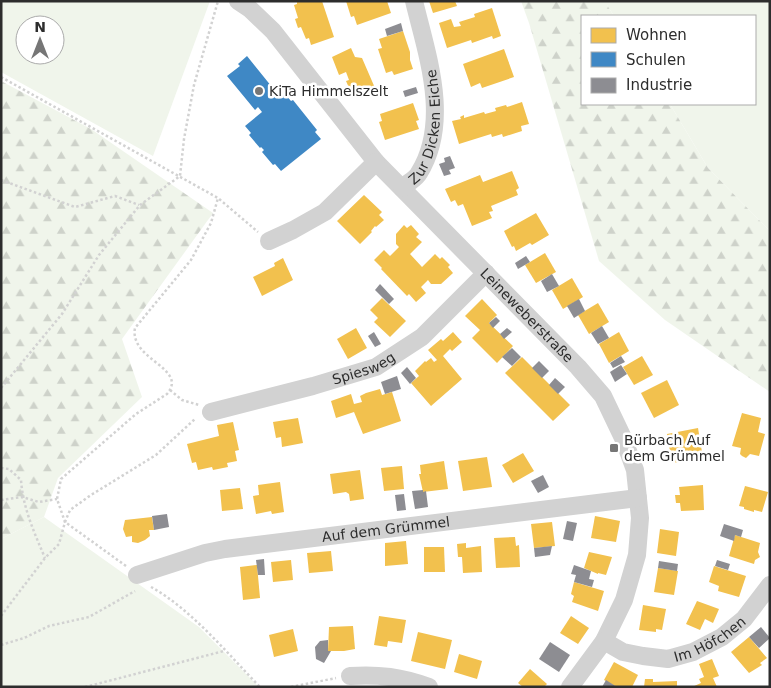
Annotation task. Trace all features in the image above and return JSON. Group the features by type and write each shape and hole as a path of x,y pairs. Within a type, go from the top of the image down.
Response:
{"street":[{"name":"Leineweberstraße","path":"238,1 273,31 376,162 486,273 603,396 624,440 635,470 640,518 637,555 624,600 604,641 570,687"},
{"name":"Zur Dicken Eiche","path":"402,188 418,174 430,148 435,128 430,69 414,1"},
{"path":"269,241 325,212 376,162"},
{"name":"Spiesweg","path":"206,413 314,386 376,367 422,337 486,273"},
{"name":"Auf dem Grümmel","path":"139,576 225,548 638,498"},
{"name":"Im Höfchen","path":"604,641 623,652 643,656 668,659 693,652 722,637 744,619 770,585"},
{"path":"350,676 385,675 410,680 429,687"}],"path":[{"path":"1,388 62,314 99,255 140,205 180,176 184,139 194,85 218,1"},
{"path":"1,77 218,198 269,241"},
{"path":"1,180 75,207 116,196 140,205"},
{"path":"218,198 211,223 191,260 165,289 135,328 134,339 137,346 171,377 173,382 170,390 167,394 136,414 61,479 57,499 65,522 139,576 147,585 163,593 200,625 260,687"},
{"path":"1,616 45,558 59,544 70,510 106,485 156,455 206,413 195,402 182,400 170,390"},
{"path":"1,468 9,468 21,480 26,514 45,558"},
{"path":"1,500 22,497 39,502 57,499"},
{"path":"1,645 24,638 49,626 89,617 134,592 139,576"},
{"path":"85,687 225,650"},
{"path":"291,687 350,676"}],"green space":[{"path":"1,1 210,1 153,156 1,72"},
{"path":"521,1 607,1 607,5 613,15 581,15 581,105 671,105 708,168 770,231 770,392 665,320 599,261"},
{"path":"607,1 770,1 770,231 708,168 671,105 756,105 756,15 613,15 607,5"},
{"path":"1,81 91,129 213,213 122,339 142,397 58,478 44,517 1,539"},
{"path":"44,517 199,627 259,687 1,687 1,539"}],"building: Wohnen":[{"path":"297,1 322,1 334,37 311,45 309,38 306,39 301,27 298,28 295,19 298,18 294,5 297,4"},
{"path":"346,1 387,1 391,13 357,25 354,16 351,17"},
{"path":"429,1 455,1 457,6 433,13"},
{"path":"492,8 501,36 493,39 492,36 472,43 471,40 447,48 439,23 451,19 454,27 461,26 459,22 475,17 474,14"},
{"path":"403,31 413,69 394,75 392,71 386,73 378,49 382,48 379,39"},
{"path":"351,48 355,57 362,58 375,88 353,97 346,81 349,80 346,72 339,75 332,57"},
{"path":"504,49 514,77 482,88 480,83 471,87 463,64"},
{"path":"522,102 529,124 521,126 522,131 503,137 502,134 492,137 491,134 459,144 452,121 461,119 460,117 464,115 464,118 484,112 485,114 496,111 495,108 506,105 507,107"},
{"path":"413,103 419,120 416,121 419,129 385,140 379,122 382,121 380,114"},
{"path":"512,171 519,188 516,190 518,195 491,206 493,211 489,212 492,218 472,226 463,204 458,206 455,200 451,202 445,189 480,175 483,182"},
{"path":"364,195 382,212 379,215 384,220 375,226 372,232 360,244 337,221"},
{"path":"536,213 549,235 532,245 530,243 516,251 504,231"},
{"path":"404,225 407,228 411,225 419,234 416,237 422,242 410,254 422,267 435,254 440,259 442,257 450,265 448,267 453,273 441,284 431,284 428,280 421,287 426,293 416,302 409,294 407,296 374,260 384,250 390,256 399,247 396,244 396,234"},
{"path":"545,253 556,272 536,283 525,265"},
{"path":"283,258 293,280 262,296 253,277 275,266 274,263"},
{"path":"572,278 583,297 563,309 552,290"},
{"path":"382,298 406,321 390,337 374,322 378,318 370,310"},
{"path":"482,299 497,315 489,323 513,346 497,363 472,338 480,330 465,316"},
{"path":"598,303 609,322 589,334 578,315"},
{"path":"356,328 367,348 348,359 337,339"},
{"path":"453,332 462,342 443,356 462,379 431,406 411,383 419,376 415,371 425,361 431,358 434,362 437,360 428,350"},
{"path":"619,332 629,351 609,363 599,344"},
{"path":"642,356 653,375 634,385 623,367"},
{"path":"522,357 570,405 553,421 505,373"},
{"path":"667,380 679,405 654,418 641,393"},
{"path":"380,389 382,395 392,392 401,421 363,434 354,412 336,418 331,401 351,394 354,404 362,402 360,396"},
{"path":"742,413 761,418 758,432 765,434 759,456 750,454 746,458 740,454 741,448 732,446"},
{"path":"298,418 303,443 282,447 281,437 276,438 273,422"},
{"path":"233,422 239,450 235,451 237,461 227,463 228,467 213,470 212,467 198,470 196,462 192,463 187,444 219,436 217,425"},
{"path":"698,428 703,458 672,463 667,434"},
{"path":"523,453 534,471 513,483 502,465"},
{"path":"487,457 492,487 463,491 458,461"},
{"path":"444,461 448,489 423,492 419,474 421,474 420,465"},
{"path":"402,466 404,489 384,491 381,468"},
{"path":"360,470 364,499 350,501 349,494 346,492 333,494 330,474"},
{"path":"280,482 284,512 272,514 271,511 256,514 253,496 259,495 258,485"},
{"path":"703,485 704,510 681,511 680,503 676,503 675,495 680,495 679,487"},
{"path":"745,486 768,492 762,512 754,510 754,512 739,506"},
{"path":"240,488 243,509 222,511 220,490"},
{"path":"595,516 620,521 616,542 591,538"},
{"path":"152,517 154,530 149,530 150,536 145,540 138,543 132,542 132,536 126,537 123,529 125,520"},
{"path":"552,522 555,546 534,548 531,524"},
{"path":"660,529 679,532 676,556 657,553"},
{"path":"735,535 760,543 758,552 760,557 755,560 754,564 729,556"},
{"path":"515,537 516,546 519,545 520,567 496,568 494,538"},
{"path":"406,541 408,564 385,566 385,543"},
{"path":"466,543 466,548 481,546 482,572 463,573 462,557 458,557 457,544"},
{"path":"424,547 444,547 445,572 424,572"},
{"path":"331,551 333,571 309,573 307,553"},
{"path":"589,552 612,557 606,575 584,568"},
{"path":"291,560 293,580 273,582 271,562"},
{"path":"257,565 260,598 243,600 240,567"},
{"path":"714,566 746,576 739,597 718,591 719,586 709,582"},
{"path":"658,568 678,571 674,595 654,592"},
{"path":"574,582 604,591 598,611 572,602 574,596 571,594"},
{"path":"697,601 719,609 713,623 705,619 700,630 686,624"},
{"path":"643,605 666,609 662,630 656,629 656,632 639,630"},
{"path":"379,616 406,620 402,643 388,641 387,647 374,645"},
{"path":"571,616 589,628 578,644 560,633"},
{"path":"353,626 355,649 328,651 329,627"},
{"path":"293,629 298,651 274,657 269,635"},
{"path":"418,632 452,640 445,669 411,661"},
{"path":"749,637 767,658 760,663 762,665 749,673 731,652"},
{"path":"459,654 482,661 477,679 454,672"},
{"path":"712,659 719,676 713,678 717,687 692,687 701,683 699,679 704,677 699,664"},
{"path":"614,662 638,675 632,687 617,687 604,680"},
{"path":"530,669 547,684 544,687 523,687 518,683"},
{"path":"645,679 653,679 653,682 677,681 677,687 644,687"}],"building: Schulen":[{"path":"247,56 279,98 285,94 291,101 293,100 317,130 315,132 321,139 281,171 262,152 264,150 249,135 251,133 245,126 262,112 258,107 255,110 227,76 240,66 238,64"}],"building: Industrie":[{"path":"401,23 403,31 387,36 385,29"},
{"path":"416,87 418,93 405,97 403,91"},
{"path":"450,156 455,168 449,170 451,174 444,176 439,164 445,162 444,158"},
{"path":"526,256 530,262 518,269 515,263"},
{"path":"552,274 559,286 547,292 541,281"},
{"path":"380,284 394,299 389,304 375,290"},
{"path":"579,299 585,311 574,318 567,306"},
{"path":"496,317 500,321 493,328 489,323"},
{"path":"602,326 609,338 598,344 591,333"},
{"path":"507,328 512,332 504,339 500,334"},
{"path":"374,332 381,344 375,347 368,336"},
{"path":"512,348 521,357 512,366 502,357"},
{"path":"621,356 625,362 613,368 610,363"},
{"path":"539,361 549,371 542,378 532,368"},
{"path":"621,365 627,374 615,382 610,372"},
{"path":"407,367 416,378 410,384 401,373"},
{"path":"397,376 401,389 385,394 381,382"},
{"path":"555,378 565,387 558,394 549,385"},
{"path":"543,475 549,487 538,493 531,481"},
{"path":"423,490 423,492 426,491 428,507 415,509 412,491"},
{"path":"404,494 406,510 397,511 395,495"},
{"path":"167,514 169,527 154,530 152,516"},
{"path":"567,521 577,523 573,541 563,539"},
{"path":"724,524 743,530 741,537 735,535 734,541 720,536"},
{"path":"552,546 550,555 535,557 534,548"},
{"path":"264,559 265,575 258,575 256,560"},
{"path":"717,560 730,564 728,570 715,566"},
{"path":"659,561 678,564 677,571 658,568"},
{"path":"574,565 591,571 589,579 594,580 592,587 574,582 576,575 571,574"},
{"path":"761,627 770,638 759,648 749,637"},
{"path":"328,640 328,651 331,651 324,663 316,659 315,647 320,641"},
{"path":"550,642 570,655 559,672 539,659"},
{"path":"606,680 617,687 602,687"}],"place":[{"name":"KiTa Himmelszelt","path":"259,91"},
{"name":"Bürbach Auf dem Grümmel","path":"614,448"}]}
